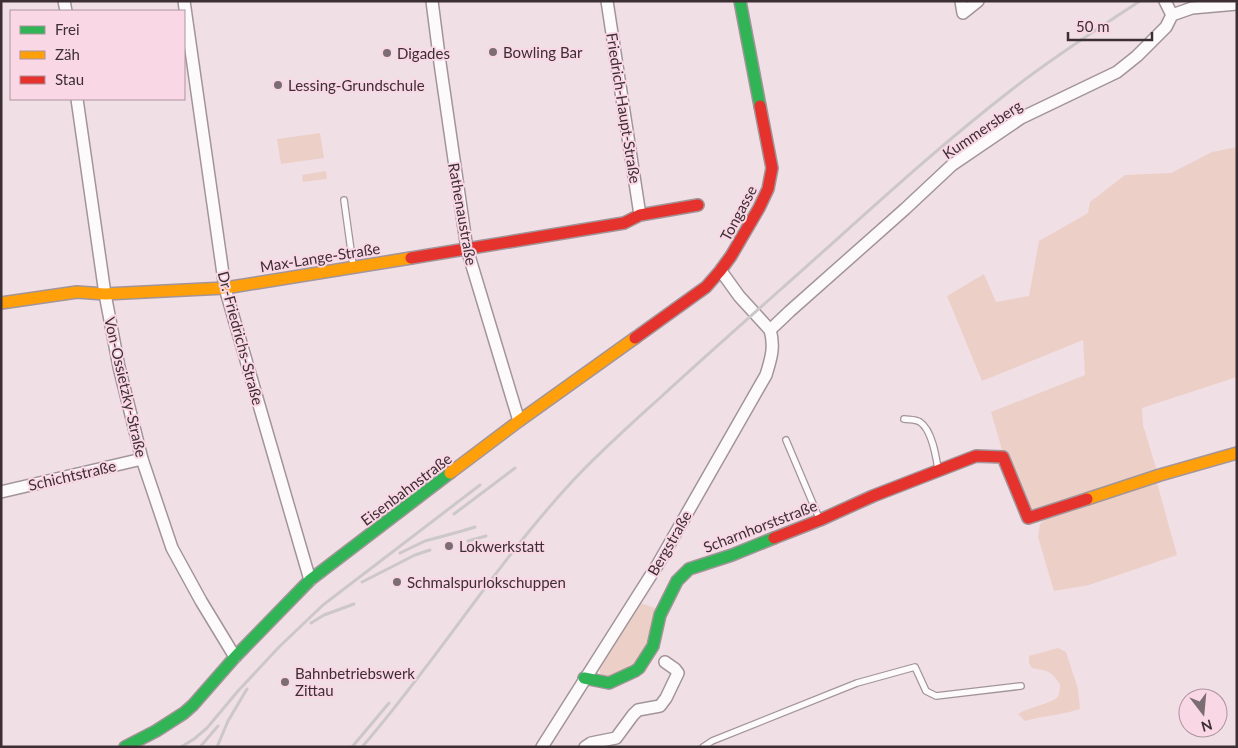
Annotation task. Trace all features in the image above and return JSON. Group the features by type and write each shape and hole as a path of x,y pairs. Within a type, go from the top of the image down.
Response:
{"street":[{"name":"Dr.-Friedrichs-Straße","path":"184,1 225,288 310,580"},
{"name":"Rathenaustraße","path":"432,1 467,249 519,421"},
{"name":"Friedrich-Haupt-Straße","path":"607,1 640,215"},
{"name":"Tongasse","path":"721,271 736,250 762,202 771,180 772,168 740,1"},
{"path":"961,1 963,13 978,1"},
{"path":"1165,1 1172,15 1192,8 1213,4 1237,4"},
{"name":"Kummersberg","path":"770,330 952,165 1021,118 1117,72 1137,56 1166,27 1172,15"},
{"name":"Von-Ossietzky-Straße","path":"77,100 105,294 119,367 142,459 172,548 234,657"},
{"name":"Max-Lange-Straße","path":"1,304 77,292 105,294 225,288 624,223 640,215 698,205"},
{"path":"721,271 739,296 770,330"},
{"name":"Eisenbahnstraße","path":"125,747 156,732 193,705 234,657 310,580 519,421 706,287 721,271"},
{"name":"Bergstraße","path":"542,747 658,564 766,375 772,355 770,330"},
{"name":"Scharnhorststraße","path":"584,678 609,683 639,668 653,646 660,615 677,581 689,569 732,555 820,520 873,496 976,456 1003,457 1028,518 1160,475 1237,453"},
{"name":"Schichtstraße","path":"1,492 142,459"},
{"path":"585,747 591,743 616,738 638,710 660,706 678,673 665,662"}],"lane":[{"path":"344,200 354,267"},
{"path":"904,419 920,422 925,427 935,450 938,471"},
{"path":"786,440 820,520"},
{"path":"703,747 712,741 857,684 915,667 926,691 936,696 1021,686"}],"shaded area":[{"path":"320,133 324,158 281,164 277,139"},
{"path":"1237,147 1237,377 1142,408 1143,425 1158,474 1030,516 1003,453 991,412 1085,375 1083,340 982,381 947,296 984,274 996,302 1029,296 1039,241 1088,213 1090,202 1125,175 1171,173 1212,152"},
{"path":"326,171 327,179 303,182 302,175"},
{"path":"1157,483 1177,555 1089,585 1054,591 1038,537 1040,524 1046,519"},
{"path":"640,603 658,609 641,658 614,677 601,675 599,668"},
{"path":"1058,648 1066,652 1078,689 1080,709 1025,721 1018,714 1056,698 1059,695 1060,688 1060,684 1054,676 1045,671 1032,668 1029,663 1029,656"}],"railway":[{"path":"362,747 389,715 514,550 568,486 602,451 706,356 951,139 1042,67 1140,1"},
{"path":"454,514 515,468"},
{"path":"181,747 207,728 279,647 323,605 480,485"},
{"path":"400,553 425,541 475,527"},
{"path":"468,541 486,536"},
{"path":"362,582 415,555 430,550"},
{"path":"311,623 324,615 354,604"},
{"path":"217,747 228,721 247,689"},
{"path":"352,747 389,703"},
{"path":"200,747 218,726"}],"traffic: fast":[{"path":"740,1 760,106"},
{"path":"125,747 156,731 184,713 310,580 450,473"},
{"path":"584,678 609,683 639,668 653,646 660,615 677,581 689,569 732,555 774,538"}],"traffic: slow":[{"path":"1,303 77,292 105,294 225,288 411,258"},
{"path":"450,473 635,338"},
{"path":"1087,499 1160,475 1237,453"}],"traffic: jam":[{"path":"635,338 706,287 731,256 759,208 768,189 772,168 760,106"},
{"path":"411,258 624,223 640,215 698,205"},
{"path":"774,538 873,496 976,456 1003,457 1028,518 1087,499"}],"place":[{"name":"Bowling Bar","path":"493,52"},
{"name":"Digades","path":"387,53"},
{"name":"Lessing-Grundschule","path":"278,85"},
{"name":"Lokwerkstatt","path":"449,546"},
{"name":"Schmalspurlokschuppen","path":"397,582"},
{"name":"Bahnbetriebswerk Zittau","path":"285,682"}]}
